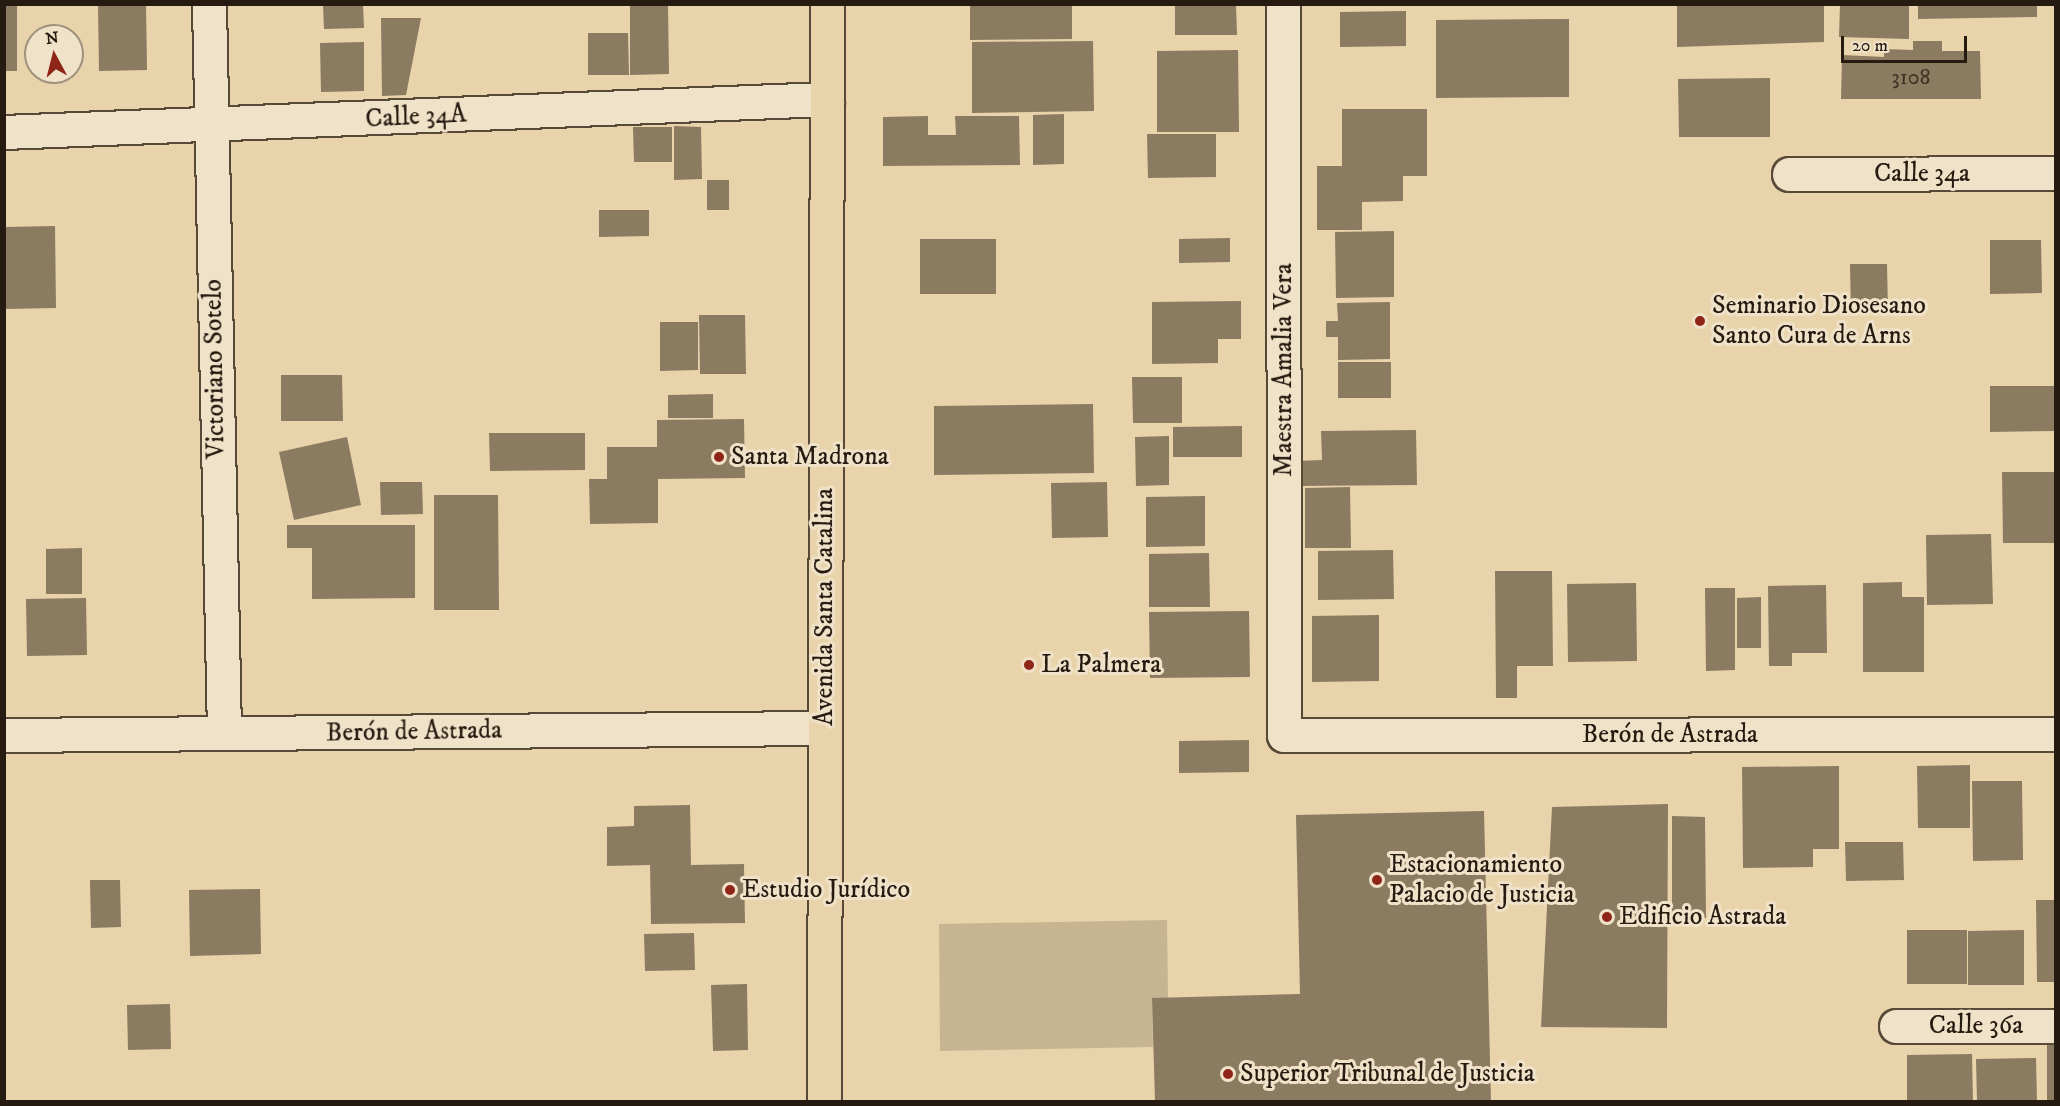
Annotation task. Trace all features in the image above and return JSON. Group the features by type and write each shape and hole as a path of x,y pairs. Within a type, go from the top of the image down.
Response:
{"main road":[{"name":"Avenida Santa Catalina","path":"824,1101 827,4"}],"street":[{"name":"Victoriano Sotelo","path":"209,4 209,127 224,734"},
{"name":"Maestra Amalia Vera","path":"1283,4 1284,735"},
{"name":"Calle 34A","path":"4,132 209,127 827,99"},
{"name":"Calle 34a","path":"1789,174 2055,173"},
{"name":"Berón de Astrada","path":"4,735 824,728"},
{"name":"Berón de Astrada","path":"1284,735 2055,734"},
{"name":"Calle 36a","path":"1896,1026 2055,1026"}],"shaded area":[{"path":"1167,920 1168,998 1152,998 1153,1047 940,1051 939,924"}],"building":[{"path":"4,4 17,4 17,71 4,71"},
{"path":"98,4 146,4 147,70 99,71"},
{"path":"323,4 363,4 364,28 324,29"},
{"path":"970,4 1072,4 1072,39 970,40"},
{"path":"1175,4 1236,4 1237,35 1175,35"},
{"path":"1677,4 1824,4 1824,42 1677,47"},
{"path":"1840,4 1909,4 1909,39 1839,37"},
{"path":"1918,4 2037,4 2037,17 1918,19"},
{"path":"630,5 668,5 669,74 630,75"},
{"path":"1406,11 1406,46 1340,47 1340,12"},
{"path":"381,18 421,18 406,95 382,96"},
{"path":"1569,19 1569,97 1436,98 1436,20"},
{"path":"588,33 628,33 629,75 588,75"},
{"path":"1093,41 1094,111 972,113 972,42"},
{"path":"1913,41 1942,41 1942,51 1980,51 1981,99 1841,99 1842,55 1884,57 1884,49 1913,50"},
{"path":"364,42 364,91 321,92 320,43"},
{"path":"1238,50 1239,132 1157,132 1157,51"},
{"path":"1770,78 1770,137 1679,137 1678,79"},
{"path":"1342,109 1427,109 1427,176 1403,176 1403,201 1362,202 1362,230 1317,230 1317,166 1342,166"},
{"path":"1064,114 1064,164 1033,165 1033,115"},
{"path":"928,116 928,135 956,135 955,116 1019,116 1020,165 883,166 883,117"},
{"path":"674,126 701,127 702,179 674,180"},
{"path":"633,127 672,127 672,162 634,162"},
{"path":"1147,134 1216,134 1216,177 1148,178"},
{"path":"707,180 729,180 729,210 707,210"},
{"path":"599,210 649,210 649,236 599,237"},
{"path":"55,226 56,308 4,309 4,227"},
{"path":"1394,231 1394,297 1336,298 1335,232"},
{"path":"1230,238 1230,262 1179,263 1179,239"},
{"path":"920,239 996,239 996,294 920,294"},
{"path":"1990,240 2041,240 2042,293 1990,294"},
{"path":"1850,264 1887,264 1888,311 1851,312"},
{"path":"1241,301 1241,339 1218,339 1218,363 1152,364 1152,302"},
{"path":"1390,302 1390,359 1338,360 1338,337 1326,337 1326,321 1338,321 1337,303"},
{"path":"699,315 745,315 746,374 700,374"},
{"path":"660,322 698,322 698,370 660,371"},
{"path":"1338,362 1391,362 1391,398 1338,398"},
{"path":"281,375 342,375 343,421 281,421"},
{"path":"1132,377 1182,377 1182,423 1133,423"},
{"path":"1990,386 2056,386 2056,431 1990,432"},
{"path":"713,394 713,418 668,418 668,395"},
{"path":"1093,404 1094,473 934,475 934,406"},
{"path":"744,419 745,478 658,479 658,523 590,524 589,479 607,479 607,447 657,447 657,420"},
{"path":"1242,426 1242,457 1173,457 1173,427"},
{"path":"1416,430 1417,485 1296,486 1296,461 1322,460 1321,431"},
{"path":"489,433 585,433 585,470 490,471"},
{"path":"1169,436 1169,485 1136,486 1135,437"},
{"path":"347,437 361,505 294,520 279,452"},
{"path":"2002,472 2056,472 2056,543 2003,543"},
{"path":"380,482 422,482 423,514 381,515"},
{"path":"1107,482 1108,537 1052,538 1051,483"},
{"path":"1350,487 1351,548 1305,548 1305,488"},
{"path":"434,495 498,495 499,610 434,610"},
{"path":"1205,496 1205,546 1146,547 1146,497"},
{"path":"287,525 415,525 415,598 312,599 312,548 287,548"},
{"path":"1991,534 1993,604 1927,605 1926,535"},
{"path":"82,548 82,594 46,594 46,549"},
{"path":"1393,550 1394,599 1318,600 1318,551"},
{"path":"1209,553 1210,607 1149,607 1149,554"},
{"path":"1495,571 1552,571 1553,666 1517,666 1517,698 1496,698"},
{"path":"1902,582 1902,597 1924,597 1924,672 1863,672 1863,583"},
{"path":"1636,583 1637,661 1568,662 1567,584"},
{"path":"1826,585 1827,653 1792,653 1792,666 1769,666 1768,586"},
{"path":"1705,588 1735,588 1735,670 1706,671"},
{"path":"1761,597 1761,648 1737,648 1737,598"},
{"path":"86,598 87,655 27,656 26,599"},
{"path":"1249,611 1250,677 1150,678 1149,612"},
{"path":"1379,615 1379,681 1312,682 1312,616"},
{"path":"1249,740 1249,772 1179,773 1179,741"},
{"path":"1970,765 1970,828 1918,828 1917,766"},
{"path":"1839,766 1839,849 1813,849 1813,867 1743,868 1742,767"},
{"path":"1972,781 2022,781 2023,860 1973,861"},
{"name":"Edificio Astrada","path":"1668,804 1667,1028 1541,1027 1552,807"},
{"path":"690,805 691,865 744,864 745,923 651,924 650,865 607,866 607,827 634,826 634,806"},
{"path":"1484,811 1491,1102 1155,1102 1152,998 1300,994 1296,815"},
{"path":"1672,816 1705,817 1706,918 1672,918"},
{"path":"1845,842 1903,842 1904,880 1846,881"},
{"path":"90,880 120,880 121,927 91,928"},
{"path":"260,889 261,954 190,956 189,890"},
{"path":"2036,900 2056,900 2056,982 2037,982"},
{"path":"1907,930 1967,930 1967,984 1907,984"},
{"path":"2024,930 2024,985 1968,985 1968,931"},
{"path":"694,933 695,970 645,971 644,934"},
{"path":"747,984 748,1050 713,1051 711,985"},
{"path":"170,1004 171,1049 128,1050 127,1005"},
{"path":"2047,1041 2056,1042 2056,1102 2047,1102"},
{"path":"1972,1054 1973,1102 1907,1102 1907,1055"},
{"path":"2036,1058 2037,1102 1977,1102 1976,1059"}],"place":[{"name":"Seminario Diosesano Santo Cura de Arns","path":"1700,321"},
{"name":"Santa Madrona","path":"719,457"},
{"name":"La Palmera","path":"1029,665"},
{"name":"Estacionamiento Palacio de Justicia","path":"1377,880"},
{"name":"Estudio Jurídico","path":"730,890"},
{"name":"Edificio Astrada","path":"1607,917"},
{"name":"Superior Tribunal de Justicia","path":"1228,1074"}]}
